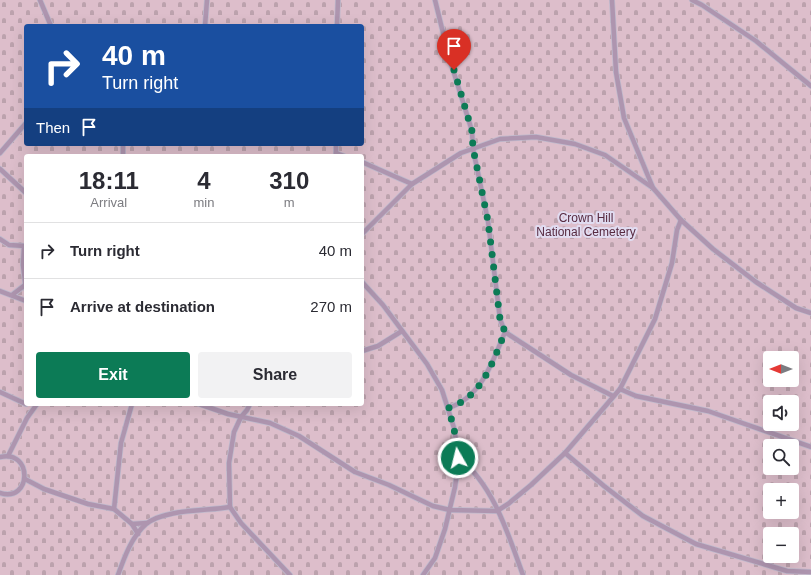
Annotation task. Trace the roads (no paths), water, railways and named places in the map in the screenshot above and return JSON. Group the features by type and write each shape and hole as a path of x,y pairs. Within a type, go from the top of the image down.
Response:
{"lane":[{"path":"40,0 50,24"},
{"path":"205,24 207,0"},
{"path":"337,24 338,0"},
{"path":"435,0 449,57 472,131 473,148 488,221 500,319 505,332 571,375 613,396"},
{"path":"612,0 616,72 624,118 653,188"},
{"path":"692,0 704,2 756,41 811,86"},
{"path":"0,153 24,125"},
{"path":"364,232 412,184 461,153 500,139 536,137 575,144 605,155 653,188 681,220 713,249 756,282 796,308 811,313"},
{"path":"364,163 412,184"},
{"path":"0,169 24,192"},
{"path":"205,406 241,417 270,423 299,436 355,472 389,485 433,506 450,510 497,511 531,485 565,452 620,389 656,319 672,263 677,230 681,220"},
{"path":"0,239 9,245 24,246"},
{"path":"364,284 384,305 409,338 431,371 442,390 454,428 458,458 450,510 435,558 423,575"},
{"path":"12,295 24,288"},
{"path":"0,291 24,299"},
{"path":"364,350 378,346 402,330"},
{"path":"448,408 460,404 472,395 490,369 505,332"},
{"path":"620,389 636,396 708,411 811,447"},
{"path":"0,392 24,403"},
{"path":"8,456 35,406"},
{"path":"114,508 121,443 131,406"},
{"path":"249,406 241,417 234,432 229,463 230,507 241,523 290,575"},
{"path":"565,452 604,486 643,516 696,544 787,571 811,572"},
{"path":"0,457 8,456 20,463 25,473 25,479 17,491 11,494 0,493"},
{"path":"458,458 472,472 492,500 523,575"},
{"path":"25,479 44,489 88,504 114,508 132,524 138,534"},
{"path":"132,524 147,523 165,516 187,511 230,507"},
{"path":"118,575 123,561 138,534 147,523"}],"park label":[{"name":"Crown Hill National Cemetery","path":"586,225"}]}
